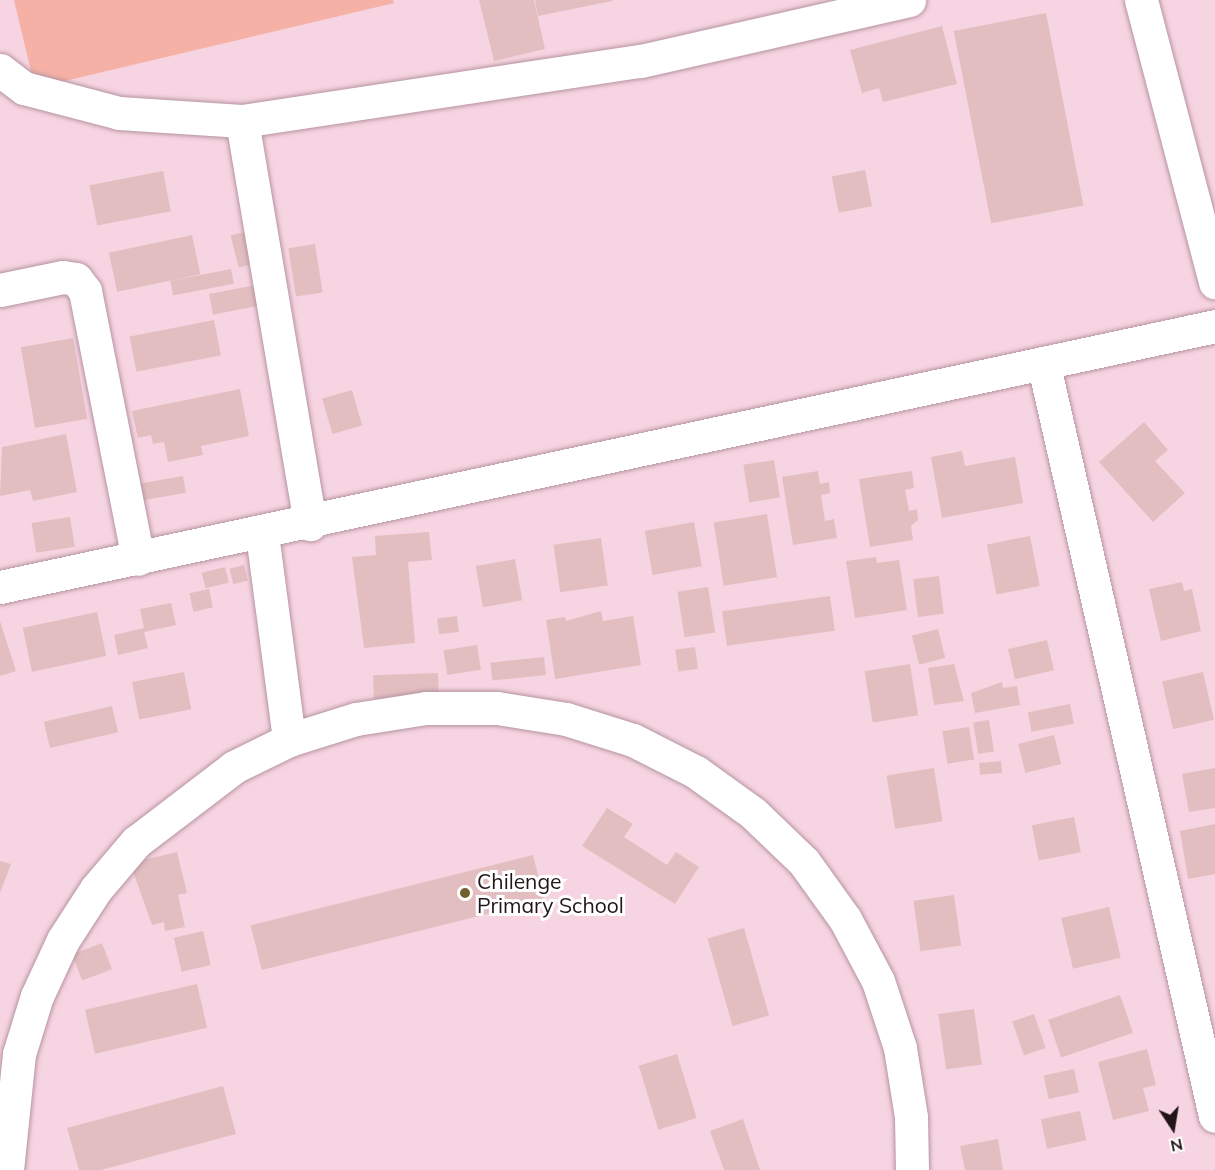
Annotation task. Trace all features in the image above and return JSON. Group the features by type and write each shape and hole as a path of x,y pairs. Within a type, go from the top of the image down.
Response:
{"street":[{"path":"0,70 24,88 119,113 242,121 663,57 909,0"},
{"path":"1141,0 1215,282"},
{"path":"242,121 310,524"},
{"path":"0,290 63,277 76,279 85,291 138,559"},
{"path":"0,587 310,524 1044,366 1215,326"},
{"path":"1044,366 1215,1116"},
{"path":"262,534 289,740"},
{"path":"7,1170 19,1054 37,996 91,897 136,842 182,801 289,740 356,719 403,711 497,708 578,722 633,740 696,772 778,838 845,919 878,981 900,1048 911,1118 912,1170"}],"shaded area":[{"path":"14,0 393,0 394,3 35,88"}],"building":[{"path":"479,0 534,0 545,49 494,61"},
{"path":"535,0 612,0 612,1 538,16"},
{"path":"1046,13 1083,205 991,223 954,31"},
{"path":"942,26 957,84 883,102 879,88 862,93 850,50"},
{"path":"865,170 872,206 839,213 832,176"},
{"path":"163,171 171,211 97,226 89,185"},
{"path":"249,231 257,263 239,268 231,236"},
{"path":"192,235 200,274 117,292 109,253"},
{"path":"315,244 323,292 296,297 288,248"},
{"path":"231,269 234,284 173,296 170,281"},
{"path":"261,284 265,305 213,315 209,294"},
{"path":"214,320 221,355 136,372 130,336"},
{"path":"73,338 87,419 35,428 21,347"},
{"path":"240,389 249,436 201,446 203,455 168,462 164,442 153,444 151,435 138,438 132,411"},
{"path":"352,390 362,426 332,434 322,399"},
{"path":"1144,422 1168,450 1155,461 1185,493 1153,522 1099,462"},
{"path":"66,434 77,492 33,501 30,490 0,496 2,447"},
{"path":"962,451 965,466 1015,457 1023,503 942,518 931,457"},
{"path":"774,460 780,498 749,502 743,465"},
{"path":"818,471 820,484 829,482 830,493 821,495 825,521 834,519 837,538 793,545 782,477"},
{"path":"912,471 914,488 905,490 909,511 917,509 918,520 911,526 913,540 870,547 859,479"},
{"path":"183,476 186,493 135,502 132,485"},
{"path":"767,514 777,577 724,586 714,522"},
{"path":"70,517 75,547 36,553 31,523"},
{"path":"694,522 702,566 653,575 645,531"},
{"path":"429,532 432,560 408,562 415,643 364,648 352,557 376,555 375,536"},
{"path":"1030,536 1040,586 997,594 987,544"},
{"path":"601,538 608,586 560,592 553,545"},
{"path":"876,557 877,563 899,560 907,610 855,618 846,561"},
{"path":"515,559 522,600 483,607 476,566"},
{"path":"244,565 248,581 233,584 229,569"},
{"path":"225,567 229,583 206,588 202,573"},
{"path":"939,576 944,614 918,617 913,579"},
{"path":"1182,582 1184,591 1192,589 1201,631 1161,641 1149,589"},
{"path":"708,587 715,632 685,637 677,592"},
{"path":"209,589 213,608 193,612 189,593"},
{"path":"830,596 835,631 727,646 722,611"},
{"path":"171,603 176,625 144,632 148,648 118,655 114,635 144,628 140,609"},
{"path":"601,611 603,621 633,616 641,665 555,679 546,620 565,617 566,621"},
{"path":"97,612 106,656 32,672 23,628"},
{"path":"457,616 459,632 439,634 437,618"},
{"path":"0,621 16,671 0,676"},
{"path":"938,629 945,658 919,665 912,636"},
{"path":"1047,640 1054,670 1015,679 1008,649"},
{"path":"477,645 481,670 447,675 443,650"},
{"path":"695,647 698,669 678,672 675,650"},
{"path":"544,657 546,675 492,681 490,663"},
{"path":"910,664 918,715 873,723 865,671"},
{"path":"954,664 964,701 934,705 928,668"},
{"path":"184,672 191,709 139,719 132,682"},
{"path":"1203,672 1214,720 1173,729 1162,681"},
{"path":"438,673 439,697 374,699 373,675"},
{"path":"1002,682 1003,688 1017,686 1020,705 975,713 971,693"},
{"path":"1070,704 1074,724 1032,732 1028,712"},
{"path":"112,706 118,732 50,748 44,722"},
{"path":"989,720 994,752 978,754 973,723"},
{"path":"969,727 974,760 947,764 942,731"},
{"path":"1054,735 1061,764 1025,773 1018,744"},
{"path":"1001,761 1002,773 980,775 979,763"},
{"path":"934,768 942,821 895,829 887,776"},
{"path":"1215,768 1215,808 1189,812 1182,774"},
{"path":"607,808 633,824 624,837 667,865 676,852 699,867 675,904 582,846"},
{"path":"1074,817 1081,852 1039,861 1032,825"},
{"path":"1215,824 1215,874 1188,879 1180,831"},
{"path":"177,852 187,893 178,895 185,927 165,931 164,922 152,925 130,863"},
{"path":"533,855 544,900 262,970 251,925"},
{"path":"0,861 11,864 0,893"},
{"path":"954,895 961,946 920,951 913,901"},
{"path":"1109,907 1121,958 1073,969 1061,918"},
{"path":"744,928 769,1015 733,1026 707,938"},
{"path":"203,931 211,965 182,972 174,938"},
{"path":"102,943 112,969 82,981 72,954"},
{"path":"197,984 207,1028 95,1054 85,1010"},
{"path":"1120,995 1133,1033 1061,1058 1048,1020"},
{"path":"974,1009 982,1064 946,1069 938,1014"},
{"path":"1034,1014 1046,1048 1024,1056 1012,1021"},
{"path":"1147,1049 1156,1085 1143,1088 1149,1111 1113,1120 1098,1062"},
{"path":"677,1054 697,1118 658,1130 639,1066"},
{"path":"1074,1069 1079,1092 1049,1099 1044,1075"},
{"path":"223,1086 236,1134 101,1170 79,1170 67,1128"},
{"path":"1080,1111 1086,1140 1047,1149 1041,1119"},
{"path":"743,1119 760,1170 724,1170 710,1131"},
{"path":"998,1139 1003,1170 965,1170 960,1146"}],"place":[{"name":"Chilenge Primary School","path":"465,893"}]}
